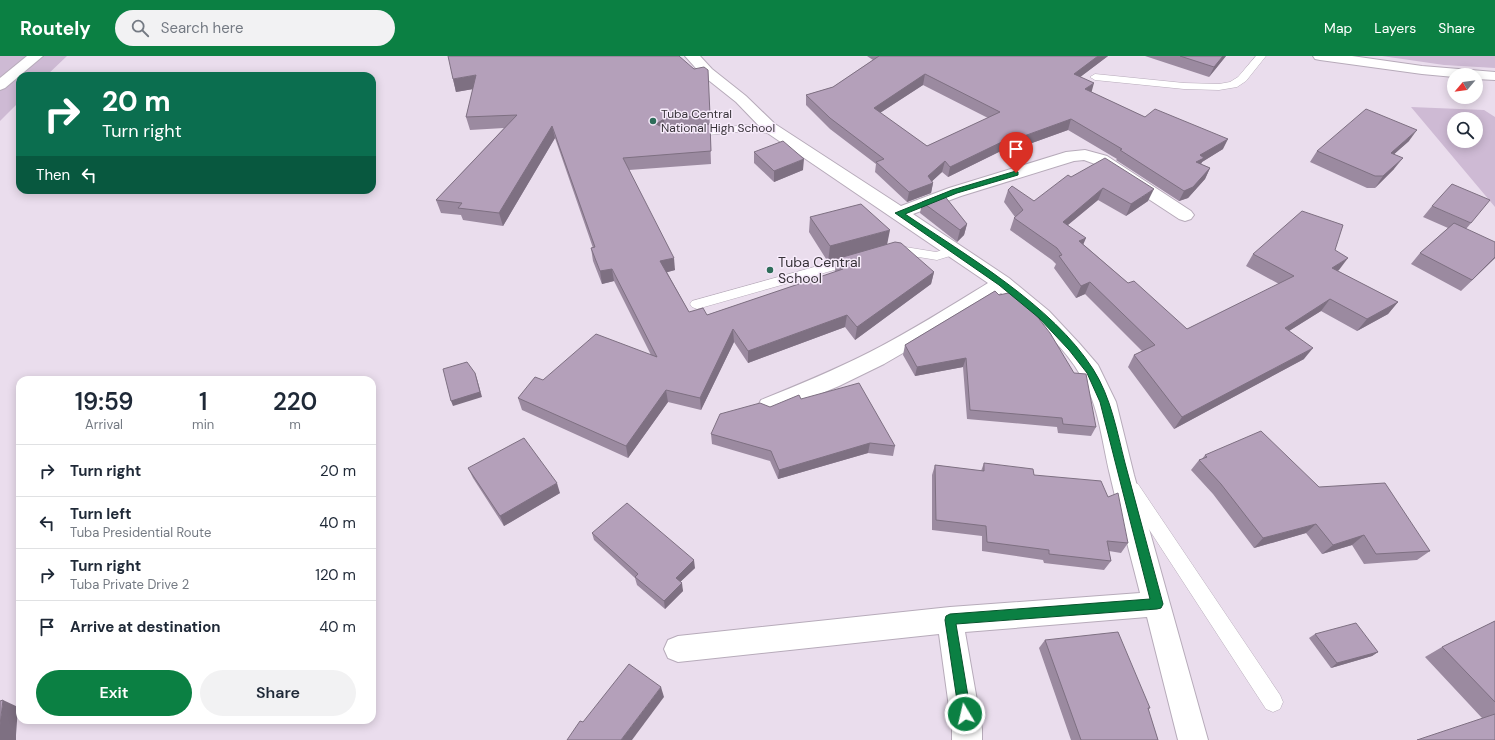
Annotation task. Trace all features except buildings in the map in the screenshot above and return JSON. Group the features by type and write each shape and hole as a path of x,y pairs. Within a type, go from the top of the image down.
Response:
{"street":[{"path":"16,72 36,56"},
{"path":"692,56 707,72 745,102 769,127 955,250 1002,283 1042,316 1072,348 1090,371 1105,402 1122,475 1193,740"},
{"path":"1320,56 1422,70 1495,76"},
{"path":"0,85 16,72"},
{"path":"899,213 961,190 1072,156 1085,155 1093,156 1110,165 1185,215"},
{"path":"769,406 843,374 891,350 938,324 1002,283"},
{"path":"678,649 950,620 1157,604"},
{"path":"950,620 968,740"}],"lane":[{"path":"1095,77 1184,86 1219,87 1233,84 1242,79 1261,56"},
{"path":"679,135 747,128 776,131"},
{"path":"878,253 893,249 937,256 955,250"},
{"path":"697,304 863,258"},
{"path":"1122,475 1273,702"}],"shaded area":[{"path":"0,56 67,56 50,72 16,72 16,105 0,121"},
{"path":"1382,56 1495,56 1495,68 1444,65"},
{"path":"1411,107 1484,110 1495,117 1495,207"}],"place":[{"name":"Tuba Central National High School","path":"653,121"},
{"name":"Tuba Central School","path":"770,270"}],"route":[{"path":"965,714 950,620 1157,604 1122,475 1105,402 1090,371 1072,348 1042,316 1002,283 899,213 955,192 1016,173"}]}
